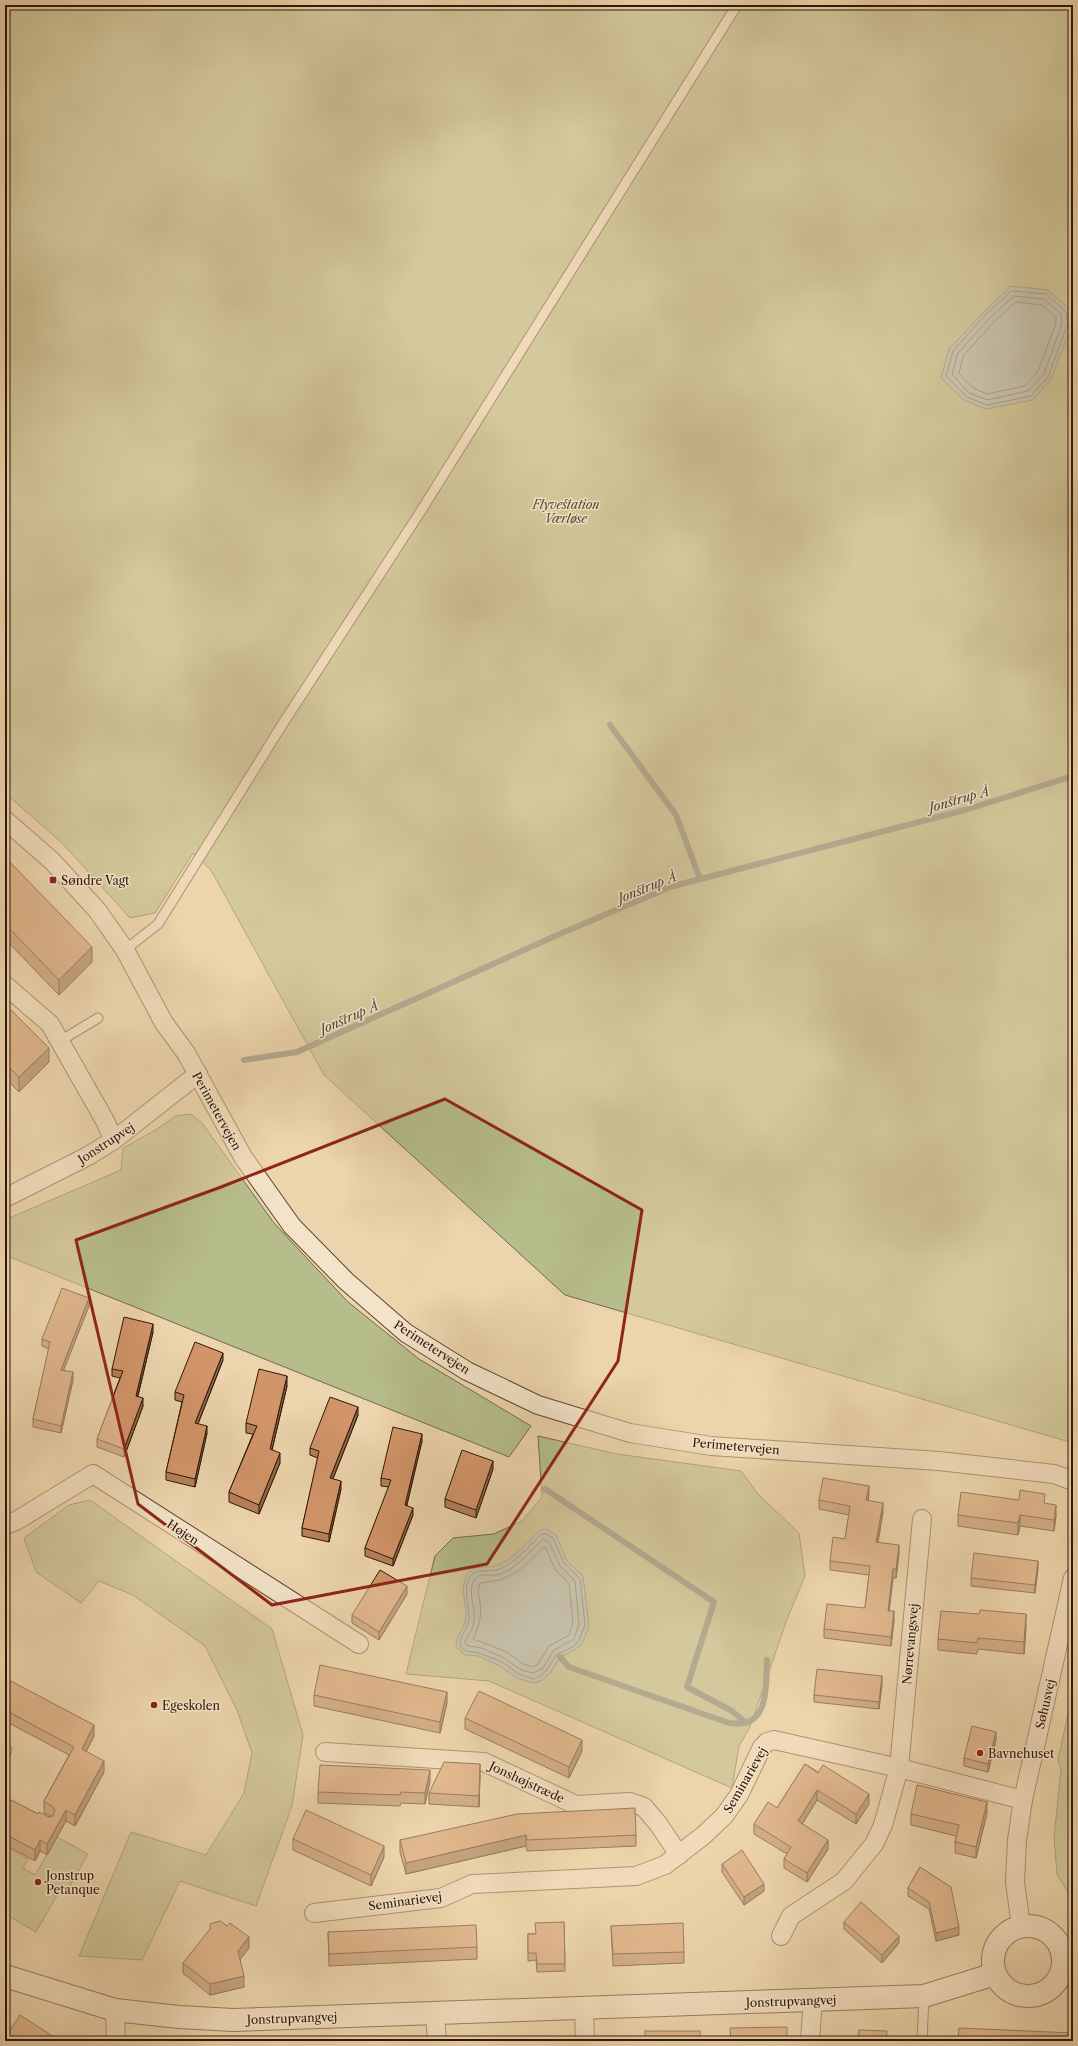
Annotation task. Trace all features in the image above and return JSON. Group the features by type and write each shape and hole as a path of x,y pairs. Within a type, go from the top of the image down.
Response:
{"street":[{"name":"Perimetervejen","path":"5,820 57,866 97,910 124,950 150,999 198,1074 243,1157 292,1226 346,1282 406,1333 467,1371 533,1402 630,1433 711,1446 939,1461 1054,1474 1073,1482"},
{"path":"5,985 50,1024 114,1140"},
{"name":"Jonstrupvej","path":"5,1198 88,1156 114,1140 198,1074"},
{"name":"Højen","path":"5,1525 16,1521 93,1474 359,1644"},
{"name":"Nørrevangsvej","path":"781,1936 791,1916 844,1881 862,1861 874,1844 882,1825 898,1768 922,1519"},
{"name":"Søhusvej","path":"1021,1926 1016,1882 1017,1840 1023,1800 1073,1578"},
{"name":"Seminarievej","path":"314,1913 441,1898 472,1884 636,1876 665,1865 704,1835 724,1816 739,1795 762,1747 767,1742 774,1740 898,1768 1023,1800"},
{"name":"Jonshøjstræde","path":"325,1752 484,1762 576,1805 630,1802 644,1807 679,1855"},
{"path":"1021,1926 1040,1927 1055,1938 1063,1954 1068,1974 1043,1993 1029,1996 1015,1994 1007,1989 996,1974 993,1964 997,1944 1007,1933 1021,1926"},
{"name":"Jonstrupvangvej","path":"5,1976 115,2010 179,2017 233,2020 924,1996 996,1974"},
{"path":"810,2041 812,2000"},
{"path":"584,2008 585,2041"},
{"path":"115,2010 116,2041"},
{"path":"435,2013 437,2041"}],"lane":[{"path":"124,950 158,924 282,725 423,507 737,5"},
{"path":"60,1041 98,1018"},
{"path":"922,2041 924,1996"}],"highlighted area":[{"path":"445,1099 642,1210 618,1361 487,1564 272,1605 138,1504 76,1240 221,1187"}],"green space":[{"name":"Flyvestation Værløse","path":"5,5 1073,5 1073,1443 565,1295 324,1075 211,870 193,853 155,913 130,918 62,843 5,793"},
{"path":"191,1114 202,1123 274,1223 348,1302 419,1359 531,1426 509,1457 5,1255 5,1220 121,1170 123,1148 154,1131 176,1116"},
{"path":"538,1436 617,1454 741,1471 758,1494 799,1533 805,1576 787,1619 750,1727 739,1746 732,1788 489,1681 406,1674 435,1556 453,1538 494,1534 522,1521 542,1497"},
{"path":"90,1500 272,1629 303,1735 292,1806 256,1906 180,1881 142,1960 79,1956 131,1832 206,1855 244,1793 252,1753 237,1710 205,1646 133,1595 99,1581 81,1603 36,1572 24,1538 69,1505"},
{"path":"1073,1691 1073,1901 1057,1874 1054,1838 1061,1769 1058,1760"},
{"name":"Jonstrup Petanque","path":"57,1837 88,1854 66,1893 60,1890 36,1932 5,1914 5,1907 8,1902 5,1900 5,1847 28,1859 23,1868 35,1875"}],"water":[{"path":"1011,286 1048,290 1070,310 1072,325 1051,379 1033,400 986,409 964,400 941,378 949,349"},
{"path":"547,1529 556,1535 567,1561 583,1576 589,1626 582,1644 573,1651 560,1657 550,1673 541,1681 533,1683 517,1678 500,1666 478,1656 465,1655 456,1647 456,1643 465,1622 466,1610 463,1589 466,1577 469,1573 475,1568 491,1567 502,1564 514,1556 540,1530"}],"building":[{"path":"5,857 92,947 59,980 5,924"},
{"path":"11,1010 49,1048 19,1077 5,1063 5,1016"},
{"path":"62,1288 89,1298 61,1370 73,1372 61,1426 33,1419 50,1342 42,1339"},
{"path":"124,1317 153,1324 136,1396 143,1398 124,1449 97,1439 123,1371 112,1369"},
{"path":"195,1342 223,1353 195,1423 207,1426 195,1479 166,1472 184,1395 175,1392"},
{"path":"259,1369 287,1376 270,1449 280,1453 259,1505 229,1492 257,1426 246,1423"},
{"path":"330,1397 358,1407 330,1478 341,1481 329,1534 302,1528 319,1451 310,1448"},
{"path":"393,1427 422,1434 405,1505 413,1508 393,1559 365,1548 391,1480 381,1478"},
{"path":"462,1450 493,1461 476,1510 445,1499"},
{"path":"823,1478 869,1486 866,1500 883,1503 876,1542 899,1545 896,1569 893,1569 888,1611 894,1611 891,1637 824,1629 827,1604 865,1608 870,1566 830,1561 833,1537 845,1539 850,1506 819,1500"},
{"path":"1020,1490 1045,1494 1044,1503 1056,1505 1054,1520 1020,1515 1018,1523 958,1515 961,1492 1019,1500"},
{"path":"974,1553 1038,1561 1035,1585 971,1578"},
{"path":"380,1570 407,1586 379,1632 352,1615"},
{"path":"980,1610 1026,1614 1024,1642 978,1638 977,1643 938,1639 941,1611 979,1614"},
{"path":"320,1665 447,1692 440,1722 314,1695"},
{"path":"817,1669 882,1676 879,1702 814,1695"},
{"path":"5,1678 94,1725 82,1749 104,1761 75,1815 66,1810 47,1844 40,1840 35,1850 5,1834 5,1797 38,1814 39,1812 49,1817 53,1816 55,1810 44,1801 74,1747 5,1710"},
{"path":"479,1691 582,1740 569,1767 465,1718"},
{"name":"Bavnehuset","path":"972,1726 996,1732 988,1764 964,1758"},
{"path":"444,1762 480,1764 479,1796 429,1793"},
{"path":"805,1764 818,1773 823,1765 869,1794 856,1814 817,1790 798,1821 828,1840 807,1873 784,1859 791,1847 754,1824 768,1802 777,1808"},
{"path":"320,1765 430,1770 425,1793 401,1792 400,1795 318,1792"},
{"path":"917,1785 987,1802 976,1847 955,1842 959,1825 911,1814"},
{"path":"635,1808 636,1835 527,1840 526,1835 406,1863 400,1840 517,1814"},
{"path":"306,1810 384,1846 371,1875 293,1839"},
{"path":"742,1850 764,1884 744,1897 722,1864"},
{"path":"920,1867 951,1887 959,1927 936,1933 929,1902 908,1888"},
{"path":"861,1902 899,1936 882,1955 844,1922"},
{"path":"220,1921 227,1926 230,1923 249,1937 238,1951 244,1976 210,1984 183,1963 210,1929 210,1924"},
{"path":"564,1922 565,1964 537,1964 536,1953 528,1953 528,1934 536,1934 535,1923"},
{"path":"683,1923 684,1952 613,1954 611,1926"},
{"path":"476,1925 477,1947 329,1954 328,1932"},
{"path":"20,2015 60,2041 5,2041 5,2038"},
{"path":"787,2027 787,2041 731,2041 730,2028"},
{"path":"959,2028 1073,2033 1073,2041 958,2041"},
{"path":"859,2030 887,2031 886,2041 858,2041"},
{"path":"645,2031 700,2031 700,2041 645,2041"}],"waterway":[{"path":"610,725 676,815 700,879"},
{"name":"Jonstrup Å","path":"244,1060 297,1052 562,933 670,887 965,810 1073,776"},
{"path":"545,1489 714,1602 687,1687 732,1711 746,1723"},
{"path":"560,1657 569,1667 729,1723 745,1723 753,1720 758,1714 765,1697 767,1660"}],"place":[{"name":"Søndre Vagt","path":"53,880"},
{"name":"Egeskolen","path":"154,1705"},
{"name":"Bavnehuset","path":"980,1753"},
{"name":"Jonstrup Petanque","path":"38,1882"}]}
